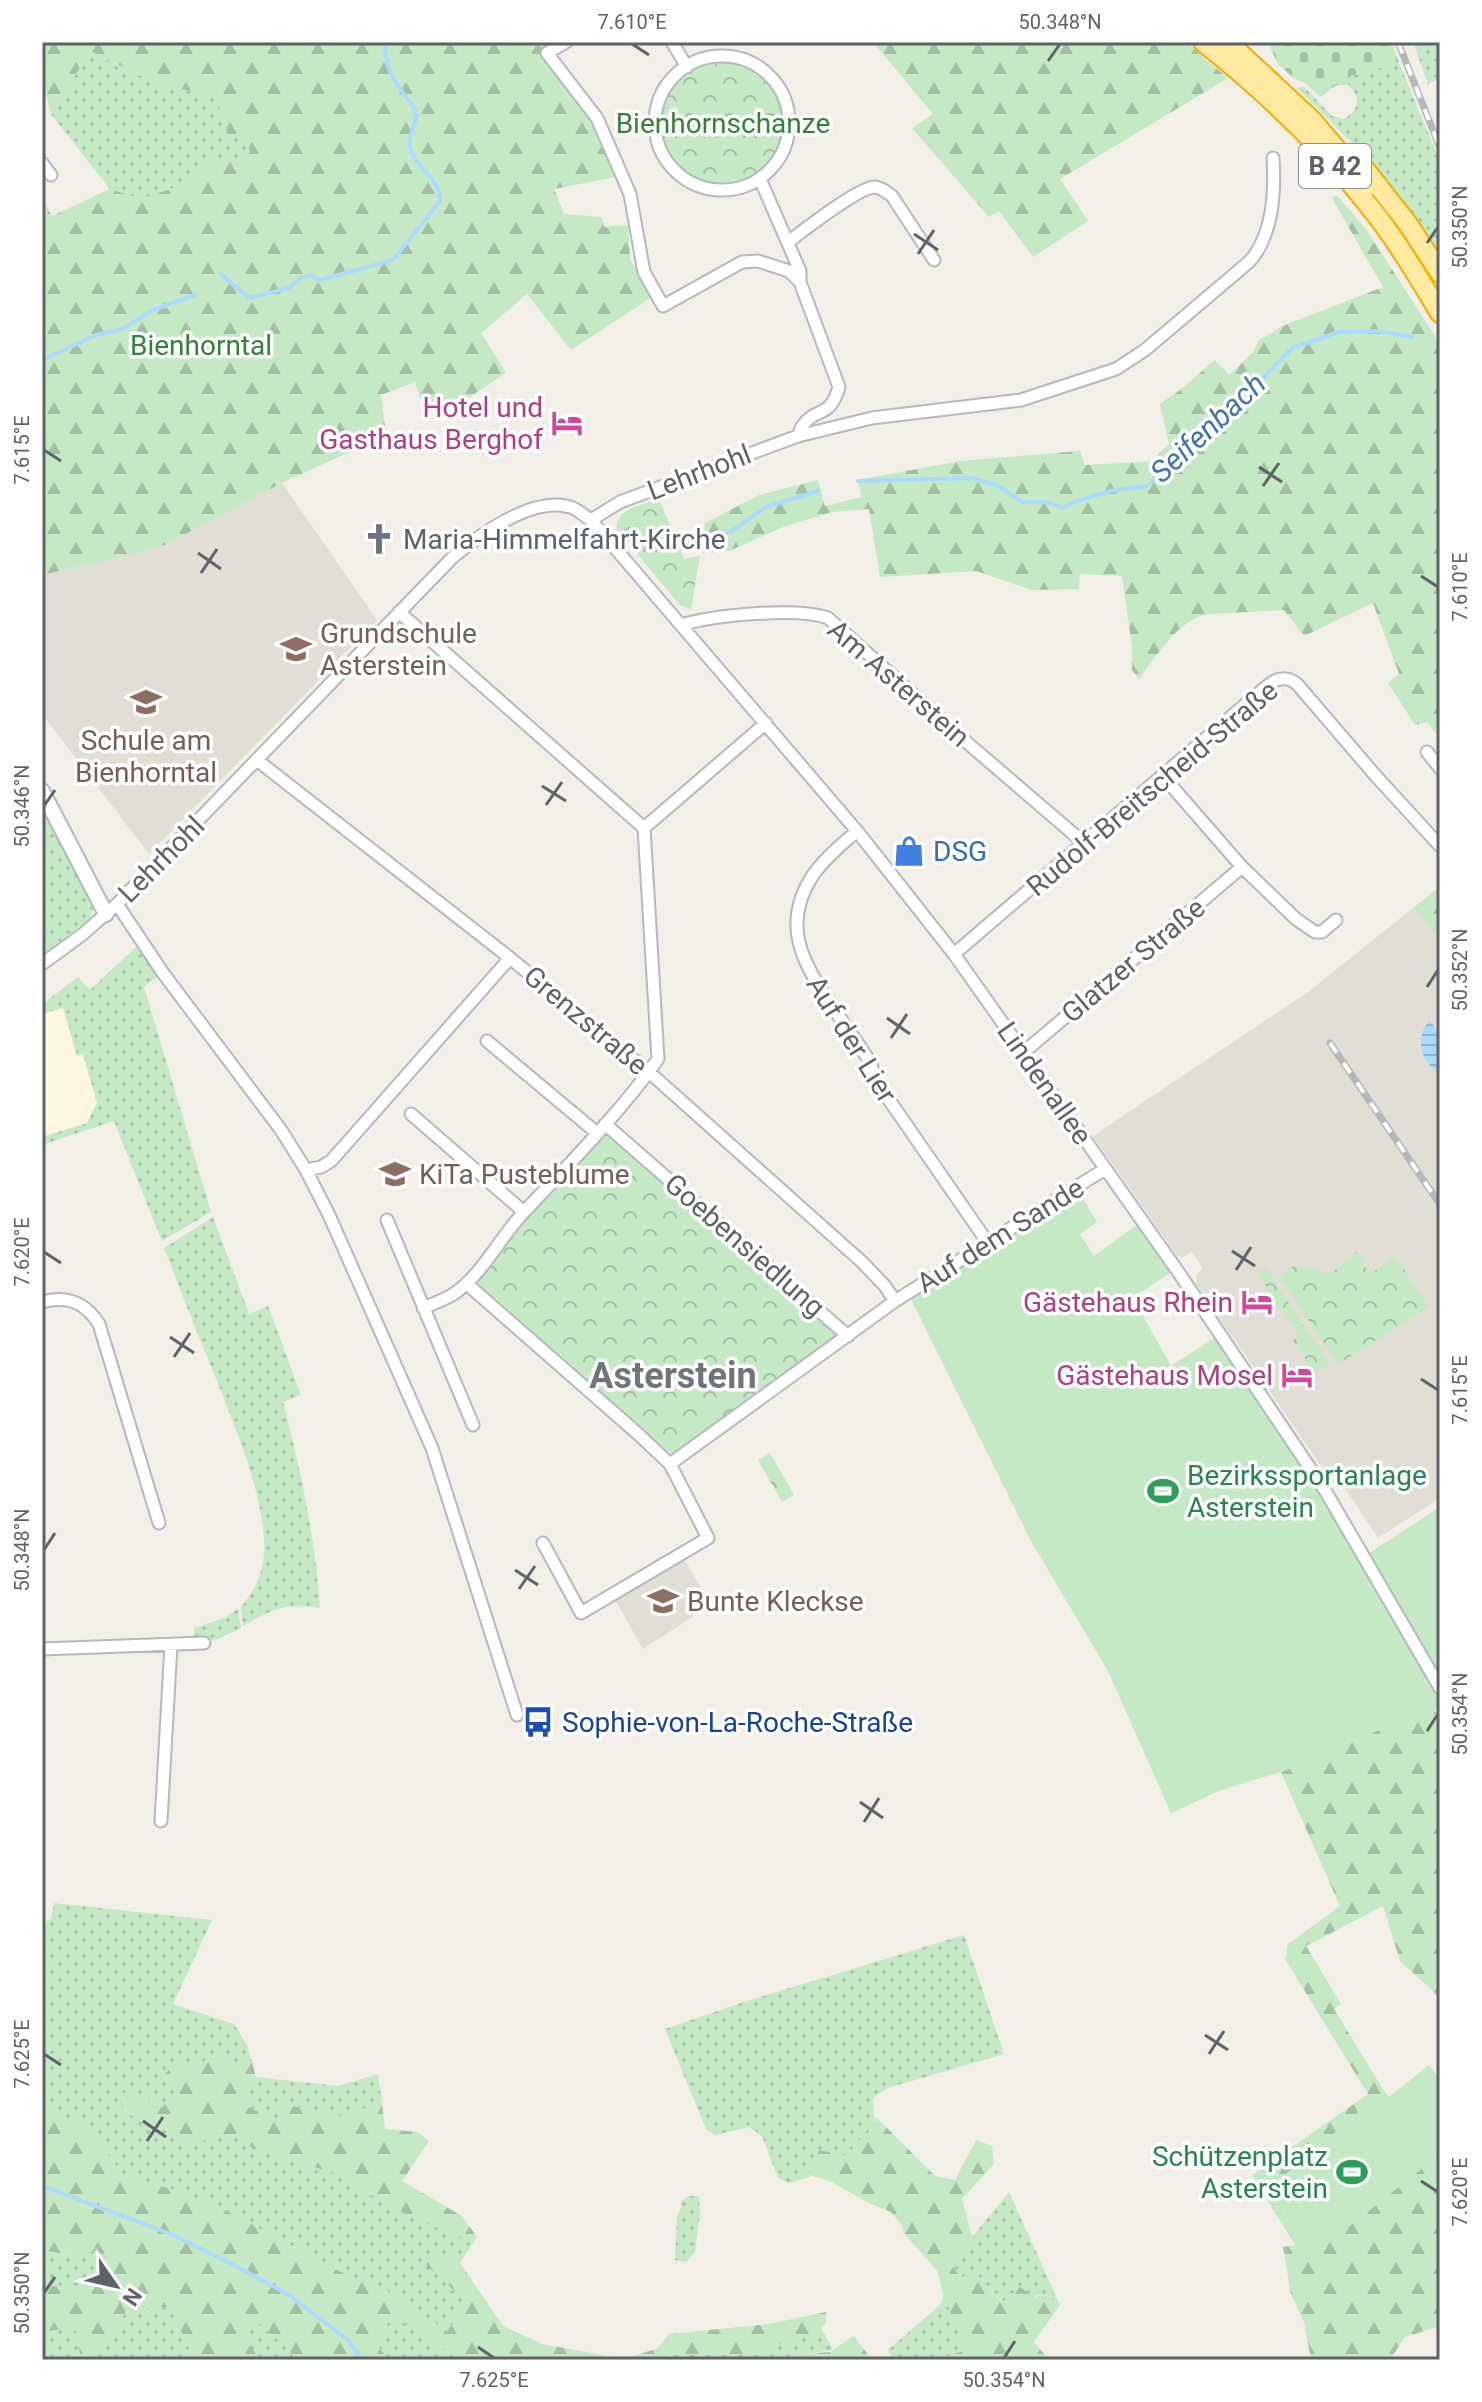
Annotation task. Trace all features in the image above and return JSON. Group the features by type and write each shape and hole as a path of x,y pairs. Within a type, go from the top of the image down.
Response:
{"highway":[{"name":"B 42","path":"1203,42 1286,116 1352,185 1387,230 1440,313"},
{"name":"B 42","path":"1228,42 1312,120 1344,156 1377,198 1440,294"},
{"path":"1312,120 1374,179 1440,273"}],"street":[{"path":"566,42 547,53 597,118 630,194 644,272 663,306 742,262 758,261 789,271 800,282"},
{"path":"672,42 687,67"},
{"path":"709,57 738,58 760,68 778,85 789,111 789,135 780,158 760,179 735,190 711,190 689,182 668,164 657,139 656,111 665,89 687,67 709,57"},
{"name":"Lehrhohl","path":"42,964 112,909 399,612 472,541 513,517 538,507 562,505 591,520 620,502 798,436 872,418 1021,400 1116,369 1131,361 1257,253 1265,234 1274,188 1273,158"},
{"path":"42,163 51,175"},
{"path":"760,179 800,271 800,282 839,387 836,398 827,410 805,421 798,436"},
{"path":"788,242 859,192 874,187 892,196 934,260"},
{"name":"Lindenallee","path":"591,520 857,831 954,954 1179,1273 1326,1492 1440,1688"},
{"path":"399,612 644,828 658,1059 539,1199 524,1212 467,1284 423,1308"},
{"name":"Am Asterstein","path":"681,625 702,618 802,612 828,618 1084,843"},
{"name":"Rudolf-Breitscheid-Straße","path":"954,954 1276,679 1290,679 1440,846"},
{"path":"644,828 766,723"},
{"path":"1427,752 1440,768"},
{"name":"Grenzstraße","path":"257,760 510,958 649,1072 862,1262 895,1301"},
{"path":"1162,775 1242,867 1306,927 1322,932 1336,920"},
{"path":"42,791 112,909 281,1130 306,1170 429,1438 517,1715"},
{"name":"Auf der Lier","path":"857,831 821,865 804,892 797,921 799,949 809,972 871,1063 874,1078 988,1243"},
{"name":"Glatzer Straße","path":"1024,1052 1242,867"},
{"path":"306,1170 331,1161 510,958"},
{"name":"Goebensiedlung","path":"487,1041 601,1128 848,1336"},
{"path":"411,1114 524,1212"},
{"name":"Auf dem Sande","path":"895,1301 1105,1169"},
{"path":"387,1220 473,1425"},
{"path":"467,1284 670,1464 708,1538 581,1613 543,1543"},
{"path":"42,1302 63,1298 77,1302 89,1310 99,1324 159,1523"},
{"name":"Goebensiedlung","path":"670,1464 895,1301"},
{"path":"42,1649 204,1643"},
{"path":"161,1821 171,1645"}],"shaded area":[{"path":"282,483 377,620 149,854 42,714 42,575 165,545"},
{"path":"1413,908 1440,940 1440,1498 1378,1538 1335,1473 1323,1469 1197,1285 1196,1275 1203,1269 1192,1252 1183,1257 1177,1256 1093,1136 1308,992"},
{"path":"63,1008 77,1055 83,1054 97,1103 87,1123 42,1137 42,1014"},
{"name":"Bunte Kleckse","path":"683,1557 711,1605 643,1649 613,1596"}],"green space":[{"name":"Bienhorntal","path":"42,42 557,42 543,50 592,120 616,177 554,189 564,214 602,217 604,227 628,225 630,260 655,295 571,350 527,294 481,333 506,373 465,400 424,411 415,382 381,395 387,441 343,455 282,483 165,545 42,575 42,199 52,216 110,189 141,199 188,183 208,159 240,161 250,152 247,138 229,135 219,112 221,97 157,84 90,51 51,114 47,97 42,93"},
{"path":"873,42 1186,42 1228,78 1060,179 1088,221 1033,257 999,211 989,217 912,128 933,114"},
{"path":"1268,42 1391,42 1399,63 1350,76 1348,85 1336,85 1321,97 1278,64"},
{"path":"1413,42 1437,42 1440,48 1440,78 1428,84"},
{"path":"89,51 157,84 221,97 247,138 250,152 240,161 208,160 188,183 141,199 110,189 51,114"},
{"name":"Bienhornschanze","path":"723,61 747,66 767,79 780,99 785,123 780,147 767,167 747,180 723,185 699,180 679,167 666,147 661,123 666,99 679,79 699,66"},
{"path":"1399,63 1440,161 1440,252 1408,207 1373,166 1296,88 1304,87 1332,116 1344,119 1353,112 1357,103 1348,85 1350,76"},
{"path":"1337,195 1368,232 1440,344 1440,738 1427,722 1415,725 1388,683 1399,674 1373,603 1304,636 1284,610 1208,614 1177,631 1139,679 1132,670 1132,647 1122,576 1080,574 1079,589 1032,590 976,571 880,577 869,509 832,512 783,527 729,551 702,553 705,523 759,495 818,480 825,506 862,497 857,480 960,461 1080,451 1085,465 1151,461 1169,444 1160,404 1215,360 1229,375 1253,352 1259,340 1285,325 1383,287 1332,198"},
{"path":"659,499 684,559 700,556 691,609 680,605 617,530 617,523 625,512"},
{"path":"42,803 93,909 90,919 44,953 42,952"},
{"path":"1440,886 1440,940 1413,908"},
{"path":"137,946 159,975 144,987 211,1212 162,1241 114,1121 42,1145 42,1137 87,1123 97,1103 83,1054 77,1056 63,1008 42,1014 42,999 45,1002 78,977 90,990"},
{"path":"605,1132 843,1334 673,1455 471,1282"},
{"name":"Bezirkssportanlage Asterstein","path":"1078,1191 1097,1222 1080,1234 1094,1256 1138,1224 1171,1272 1133,1298 1171,1366 1214,1338 1310,1476 1360,1559 1440,1507 1440,1707 1410,1722 1387,1726 1281,1772 1221,1790 1171,1813 1108,1671 1031,1541 911,1299"},
{"path":"213,1217 249,1314 268,1306 301,1395 283,1402 306,1504 320,1608 280,1608 243,1626 241,1607 256,1584 264,1558 258,1500 240,1441 164,1248"},
{"path":"1357,1252 1370,1275 1395,1256 1429,1307 1338,1364 1280,1278 1286,1270 1298,1266 1333,1273"},
{"path":"1265,1267 1329,1363 1315,1374 1293,1340 1299,1335 1257,1273"},
{"path":"770,1453 794,1495 782,1502 758,1460"},
{"path":"238,1609 241,1628 208,1641 208,1636 194,1636 194,1628 224,1618"},
{"path":"1434,1710 1440,1719 1440,1998 1400,1961 1383,1906 1306,1946 1341,2004 1334,2009 1384,2091 1266,2191 1310,2257 1440,2154 1440,2326 1405,2337 1390,2360 1311,2360 1304,2322 1291,2294 1283,2247 1295,2245 1252,2175 1368,2094 1285,1959 1288,1944 1340,1906 1281,1772 1387,1726 1410,1722"},
{"path":"54,1903 212,1920 173,2004 234,2024 247,2045 252,2062 233,2063 223,2056 208,2057 179,2094 159,2109 147,2098 122,2108 137,2119 172,2131 186,2148 215,2136 237,2135 253,2149 344,2176 385,2204 474,2242 463,2258 438,2256 468,2303 447,2331 373,2281 351,2277 225,2210 123,2175 88,2128 42,2106 42,1923 51,1919"},
{"path":"964,1935 1004,2054 888,2088 873,2098 875,2126 857,2143 849,2156 816,2162 810,2168 812,2176 789,2183 778,2178 762,2136 749,2127 715,2135 706,2129 665,2029"},
{"path":"223,2056 233,2063 252,2062 256,2077 244,2105 277,2121 284,2104 340,2116 382,2103 385,2129 418,2132 429,2141 402,2181 462,2216 477,2237 474,2242 385,2204 344,2176 253,2149 237,2135 215,2136 186,2148 177,2144 172,2131 133,2116 117,2098 127,2091 147,2098 159,2109 179,2094 165,2074 179,2059 200,2068 207,2057"},
{"name":"Schützenplatz Asterstein","path":"1429,2065 1440,2080 1440,2154 1310,2258 1266,2191 1384,2091 1389,2097"},
{"path":"378,2074 382,2103 340,2116 285,2104 277,2121 243,2105 256,2077 338,2086"},
{"path":"42,2106 88,2128 123,2175 225,2210 351,2277 373,2281 447,2331 468,2303 424,2263 438,2256 463,2258 460,2263 503,2326 542,2344 625,2359 658,2348 669,2334 769,2324 826,2312 826,2323 814,2335 781,2343 759,2355 672,2355 660,2360 457,2359 424,2333 392,2317 375,2341 388,2360 296,2360 259,2324 244,2334 259,2360 195,2360 169,2307 127,2310 93,2360 81,2360 75,2327 42,2332 42,2286 97,2287 96,2251 70,2255 42,2250"},
{"path":"876,2117 935,2176 955,2180 976,2140 992,2146 994,2164 962,2199 972,2236 951,2264 962,2278 973,2270 1002,2302 1020,2287 1035,2297 1045,2294 1060,2305 1034,2342 1049,2360 933,2360 967,2350 943,2295 938,2272 903,2232 902,2225 891,2212 830,2181 812,2176 810,2168 816,2162 818,2150 849,2156 855,2143 872,2129"},
{"path":"1009,2192 1060,2305 1045,2294 1003,2302 973,2271 962,2278 951,2263"},
{"path":"689,2196 699,2196 700,2215 695,2252 686,2262 675,2260 677,2216 681,2201"},
{"path":"42,2250 70,2255 97,2250 97,2288 42,2286"},
{"path":"943,2295 968,2350 933,2360 893,2360 888,2350 941,2304"},
{"path":"170,2307 195,2360 92,2360 127,2310"},
{"path":"392,2317 424,2333 457,2359 464,2360 388,2360 375,2341"},
{"path":"259,2323 296,2360 259,2360 243,2334"},
{"path":"75,2326 81,2360 42,2360 42,2332"},
{"path":"821,2328 833,2350 796,2355 803,2360 667,2360 672,2355 759,2355 781,2343 814,2335"},
{"path":"854,2336 872,2360 803,2360 794,2355 830,2352"}],"water":[{"path":"1429,1021 1440,1038 1440,1074 1428,1063 1422,1050 1422,1035"}],"waterway":[{"path":"221,274 249,298 289,288 310,275 320,280 393,260 440,201 436,186 412,154 410,138 415,110 389,70 385,42"},
{"path":"42,360 96,335 122,329 153,310 195,295"},
{"name":"Seifenbach","path":"858,481 971,478 997,485 1022,502 1047,502 1062,508 1110,491 1147,486 1194,448 1208,429 1224,418 1292,348 1339,332 1379,331 1412,337"},
{"name":"Seifenbach","path":"677,539 686,544 706,535 730,532 766,507 818,491"},
{"path":"42,2186 171,2234 234,2265 289,2295 348,2340 362,2360"}],"railway":[{"path":"1398,42 1440,148"},
{"path":"1330,1043 1439,1203"}],"place":[{"name":"Hotel und Gasthaus Berghof","path":"567,423"},
{"name":"Maria-Himmelfahrt-Kirche","path":"379,539"},
{"name":"Grundschule Asterstein","path":"296,649"},
{"name":"Schule am Bienhorntal","path":"146,702"},
{"name":"DSG","path":"909,851"},
{"name":"KiTa Pusteblume","path":"395,1174"},
{"name":"Gästehaus Rhein","path":"1257,1302"},
{"name":"Gästehaus Mosel","path":"1297,1375"},
{"name":"Bezirkssportanlage Asterstein","path":"1163,1491"},
{"name":"Bunte Kleckse","path":"663,1601"},
{"name":"Sophie-von-La-Roche-Straße","path":"538,1722"},
{"name":"Schützenplatz Asterstein","path":"1352,2172"}],"district":[{"name":"Asterstein","path":"673,1375"}]}
